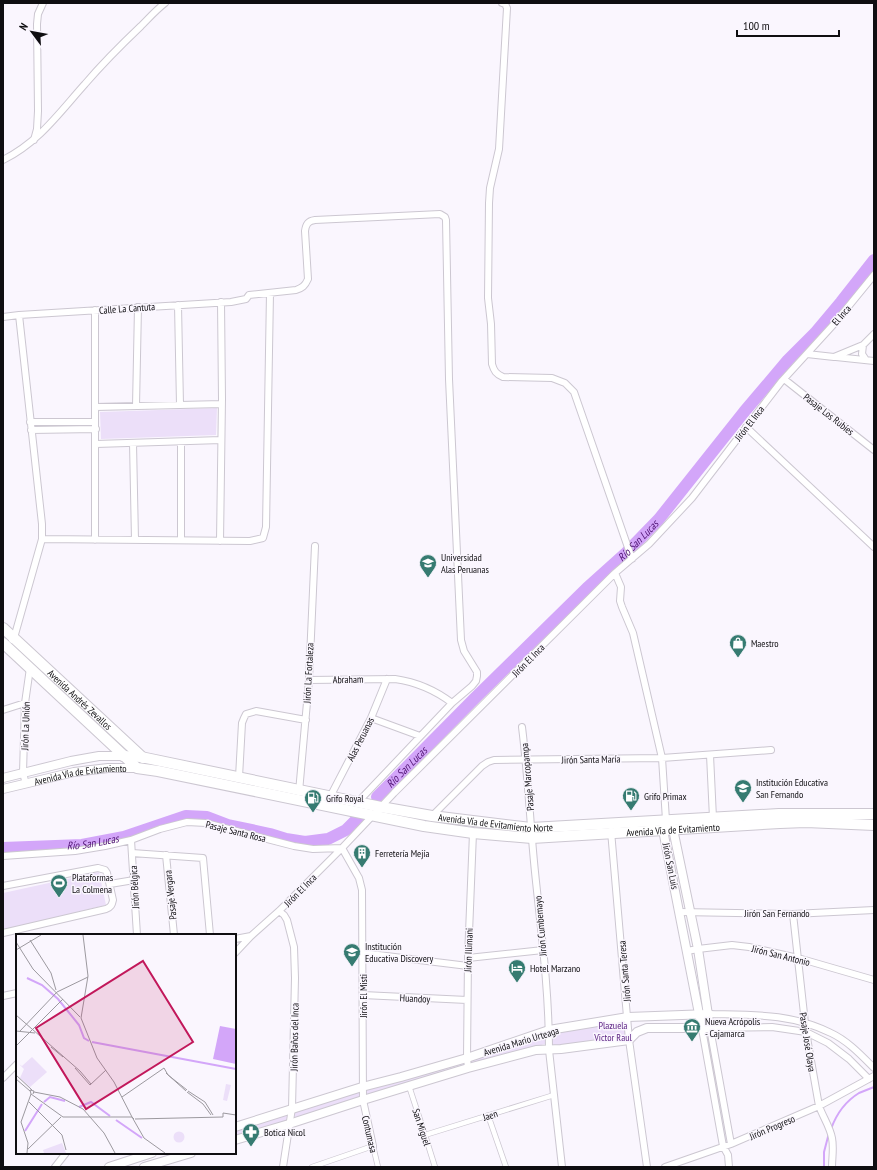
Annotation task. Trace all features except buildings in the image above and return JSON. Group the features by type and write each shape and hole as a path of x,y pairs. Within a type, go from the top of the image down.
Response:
{"highway":[{"name":"Avenida Andrés Zevallos","path":"3,628 141,757 158,771"},
{"name":"Avenida Andrés Zevallos","path":"4,645 122,756 137,768"},
{"name":"Avenida Vía de Evitamiento Norte","path":"122,756 141,757 238,777 298,795 330,797 355,807"},
{"name":"Avenida Vía de Evitamiento","path":"137,768 158,771"},
{"name":"Avenida Vía de Evitamiento Norte","path":"158,771 298,795 374,811 424,826 473,832"},
{"name":"Avenida Vía de Evitamiento Norte","path":"374,811 432,816 532,833"},
{"path":"668,826 713,818 779,819 874,814"},
{"name":"Avenida Vía de Evitamiento","path":"473,832 532,833 779,819 806,822 874,825"}],"street":[{"path":"34,140 37,129 38,111 37,24 38,14 43,3"},
{"path":"3,160 22,150 63,112 79,91 110,56 165,3"},
{"path":"502,3 508,8 499,149 490,188 489,203 488,298 493,370 503,377 552,378 565,383 574,392 632,557"},
{"name":"Calle La Cantuta","path":"3,316 221,302 246,299 249,295 301,289 308,279 305,230 306,225 310,221 440,214 444,216 446,218 449,379 461,640 464,651 477,672 476,681 472,686 452,703"},
{"name":"El Inca","path":"807,354 874,275"},
{"path":"42,539 250,541 263,538 266,527 270,293"},
{"path":"220,541 222,404 221,302"},
{"path":"178,305 180,405"},
{"path":"136,406 138,307"},
{"path":"95,310 95,540"},
{"path":"4,645 14,638 42,539 42,524 19,315"},
{"path":"834,357 863,345 873,337"},
{"path":"863,345 862,354 866,360"},
{"path":"807,354 874,361"},
{"name":"Jirón El Inca","path":"236,952 342,848 374,811 399,788 615,573 649,544 692,498 784,379 807,354"},
{"name":"Pasaje Los Rubíes","path":"784,379 874,450"},
{"path":"95,407 222,404"},
{"path":"30,422 95,422"},
{"path":"746,427 874,547"},
{"path":"31,430 96,429"},
{"path":"96,444 221,440"},
{"path":"181,442 181,540"},
{"path":"133,443 135,540"},
{"name":"Jirón La Fortaleza","path":"298,795 309,680 315,546"},
{"path":"615,573 621,587 620,601 633,633 662,758 668,826"},
{"name":"Jirón La Unión","path":"26,784 24,773 25,704 30,668"},
{"name":"Alas Peruanas","path":"330,797 371,718 387,679"},
{"name":"Abraham","path":"309,680 405,680 441,694 452,703"},
{"path":"355,807 452,703"},
{"path":"3,710 25,704"},
{"path":"238,777 242,722 246,714 256,711 306,720"},
{"path":"371,718 420,736"},
{"name":"Pasaje Marcopampa","path":"522,727 532,833"},
{"name":"Jirón Santa María","path":"432,816 476,772 488,762 494,760 662,758 772,750"},
{"path":"710,755 713,818"},
{"name":"Avenida Vía de Evitamiento","path":"3,778 71,761 99,756 122,756"},
{"name":"Avenida Vía de Evitamiento","path":"3,789 74,772 108,768 137,768"},
{"name":"Pasaje Santa Rosa","path":"3,856 75,852 131,840 160,829 187,822 206,823 294,846 313,849 342,848"},
{"name":"Jirón San Luis","path":"668,826 680,912 699,1014 706,1029 731,1144"},
{"name":"Jirón San Luis","path":"668,826 698,949 709,1014 706,1029 723,1146 728,1155 729,1167"},
{"name":"Jirón Santa Teresa","path":"610,828 629,1040 646,1167"},
{"name":"Jirón Illimani","path":"468,1068 467,1000 473,832"},
{"name":"Jirón Cumbemayo","path":"532,833 543,950 549,1050 562,1167"},
{"name":"Jirón Bélgica","path":"131,840 137,934"},
{"name":"Jirón El Misti","path":"342,848 359,878 362,890 363,1100"},
{"path":"132,853 203,858 210,934"},
{"name":"Pasaje Vergara","path":"166,855 174,934"},
{"path":"3,886 98,868 105,870 107,873 113,900 110,907 106,909 22,932 3,933"},
{"path":"110,884 134,880"},
{"name":"Jirón San Fernando","path":"680,912 793,914 874,910"},
{"name":"Jirón Baños del Inca","path":"279,911 287,920 294,947 295,978 292,1108 283,1167"},
{"name":"Pasaje José Olaya","path":"793,914 804,1022 819,1106 832,1135 832,1167"},
{"path":"236,939 251,936"},
{"name":"Jirón San Antonio","path":"687,951 732,945 749,947 798,958 874,980"},
{"path":"468,958 543,950"},
{"path":"362,953 468,966"},
{"path":"3,996 16,993"},
{"name":"Huandoy","path":"363,995 467,1000"},
{"name":"Avenida Mario Urteaga","path":"236,1127 362,1087 401,1078 467,1058 549,1030 628,1017 709,1014 770,1016 804,1022 832,1034 855,1049 874,1068"},
{"name":"Avenida Mario Urteaga","path":"236,1140 468,1068 536,1050 549,1050 629,1040 637,1032 647,1028 706,1029 772,1027 806,1032 828,1043 871,1077"},
{"path":"3,1070 15,1066"},
{"path":"3,1078 15,1066"},
{"name":"Jirón Progreso","path":"665,1167 731,1144 819,1106 871,1077"},
{"name":"San Miguel","path":"409,1086 434,1167"},
{"name":"Jaen","path":"425,1136 554,1095"},
{"name":"Contumasa","path":"363,1100 378,1167"},
{"path":"488,1115 506,1167"},
{"path":"312,1167 373,1146"},
{"path":"55,1167 65,1154"},
{"path":"109,1167 147,1154"},
{"path":"150,1154 148,1166 188,1154"}],"green space":[{"path":"217,408 216,435 101,439 100,412"},
{"name":"Plataformas La Colmena","path":"99,872 106,905 3,930 3,893"},
{"name":"Plazuela Victor Raul","path":"625,1018 625,1041 552,1047 552,1028"},
{"path":"546,1033 548,1043 470,1066 470,1059"},
{"path":"465,1060 466,1067 367,1097 367,1090"},
{"path":"362,1091 363,1098 292,1120 293,1112"},
{"path":"288,1114 286,1121 236,1136 236,1130"}],"waterway":[{"name":"Río San Lucas","path":"377,797 475,698 587,588 626,553 659,519 744,412 788,360 815,333 874,260"},
{"name":"Río San Lucas","path":"3,848 82,845 124,837 186,816 207,817 228,825 305,842 328,839 346,830 359,817"},
{"path":"831,1129 839,1114 850,1100 859,1093 874,1087"},
{"path":"824,1167 824,1152 829,1133"}],"place":[{"name":"Universidad Alas Peruanas","path":"428,578"},
{"name":"Maestro","path":"738,658"},
{"name":"Institución Educativa San Fernando","path":"743,803"},
{"name":"Grifo Primax","path":"631,811"},
{"name":"Grifo Royal","path":"313,813"},
{"name":"Ferretería Mejía","path":"362,868"},
{"name":"Plataformas La Colmena","path":"59,898"},
{"name":"Institución Educativa Discovery","path":"352,967"},
{"name":"Hotel Marzano","path":"517,983"},
{"name":"Nueva Acrópolis - Cajamarca","path":"692,1042"},
{"name":"Botica Nicol","path":"251,1147"}]}
